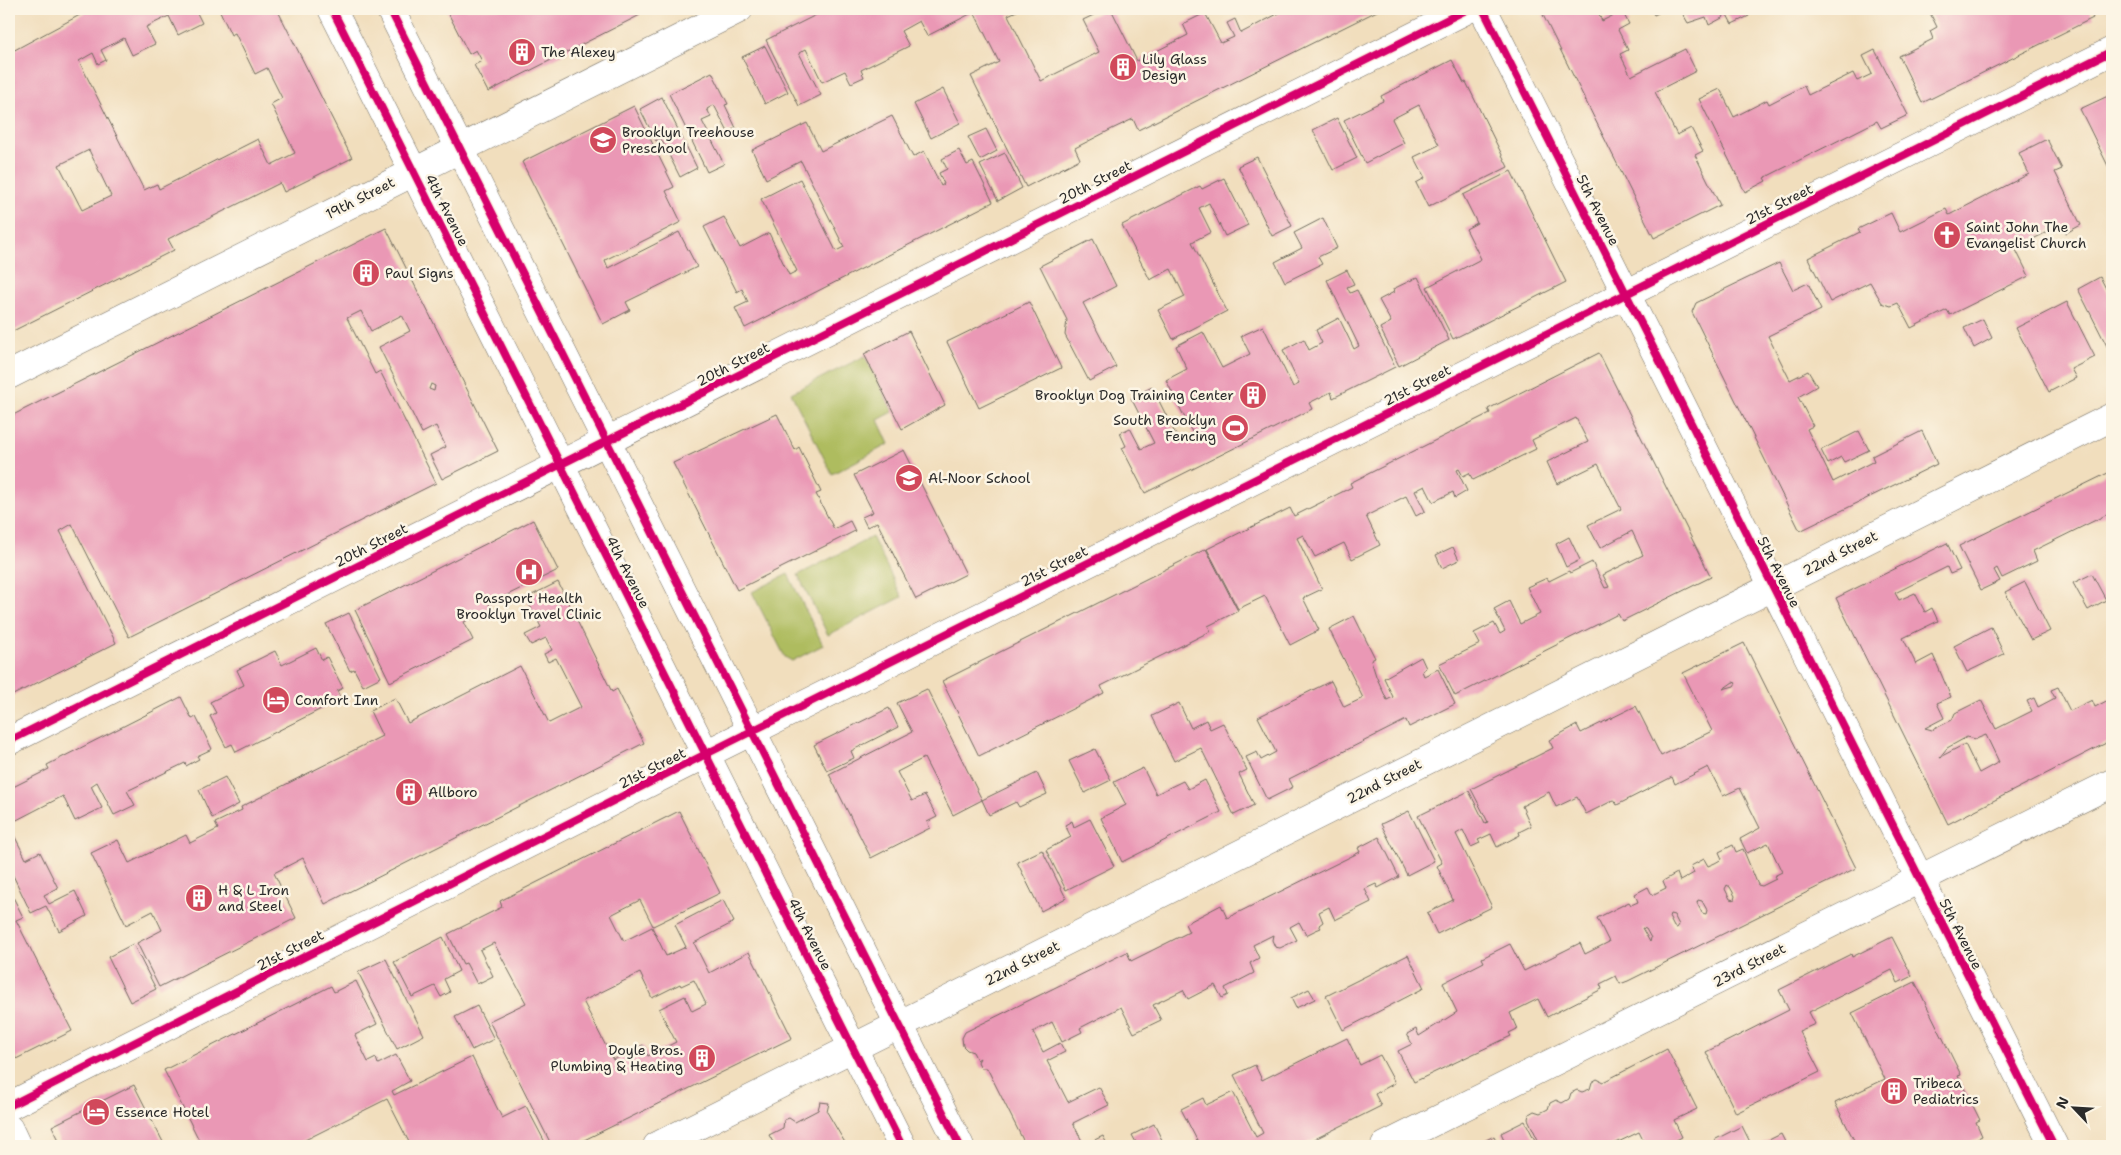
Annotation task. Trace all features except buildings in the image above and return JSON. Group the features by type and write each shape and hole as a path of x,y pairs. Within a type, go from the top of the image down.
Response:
{"street":[{"name":"4th Avenue","path":"332,9 902,1146"},
{"path":"390,9 960,1146"},
{"name":"19th Street","path":"9,375 739,9"},
{"name":"20th Street","path":"9,741 1468,9"},
{"name":"5th Avenue","path":"1484,9 1772,587 2054,1146"},
{"name":"21st Street","path":"9,1106 706,754 2112,51"},
{"name":"22nd Street","path":"657,1146 2112,417"},
{"name":"23rd Street","path":"1385,1146 1920,880 2112,782"},
{"path":"9,1129 17,1146"}],"green space":[{"path":"865,356 893,412 878,420 889,444 832,474 791,393"},
{"path":"872,537 902,597 828,635 798,575"},
{"path":"788,574 823,645 792,661 785,657 752,592"}],"cycle path":[{"path":"332,9 902,1146"},
{"path":"390,9 960,1146"},
{"path":"9,741 1468,9"},
{"path":"1483,9 2054,1146"},
{"path":"9,1106 706,754 2112,51"}],"place":[{"name":"The Alexey","path":"522,52"},
{"name":"Lily Glass Design","path":"1123,67"},
{"name":"Brooklyn Treehouse Preschool","path":"603,140"},
{"name":"Saint John The Evangelist Church","path":"1947,235"},
{"name":"Paul Signs","path":"366,273"},
{"name":"Brooklyn Dog Training Center","path":"1253,395"},
{"name":"South Brooklyn Fencing","path":"1235,428"},
{"name":"Al-Noor School","path":"909,478"},
{"name":"Passport Health Brooklyn Travel Clinic","path":"529,572"},
{"name":"Comfort Inn","path":"276,700"},
{"name":"Allboro","path":"409,792"},
{"name":"H & L Iron and Steel","path":"199,898"},
{"name":"Doyle Bros. Plumbing & Heating","path":"702,1058"},
{"name":"Tribeca Pediatrics","path":"1894,1091"},
{"name":"Essence Hotel","path":"96,1112"}]}
